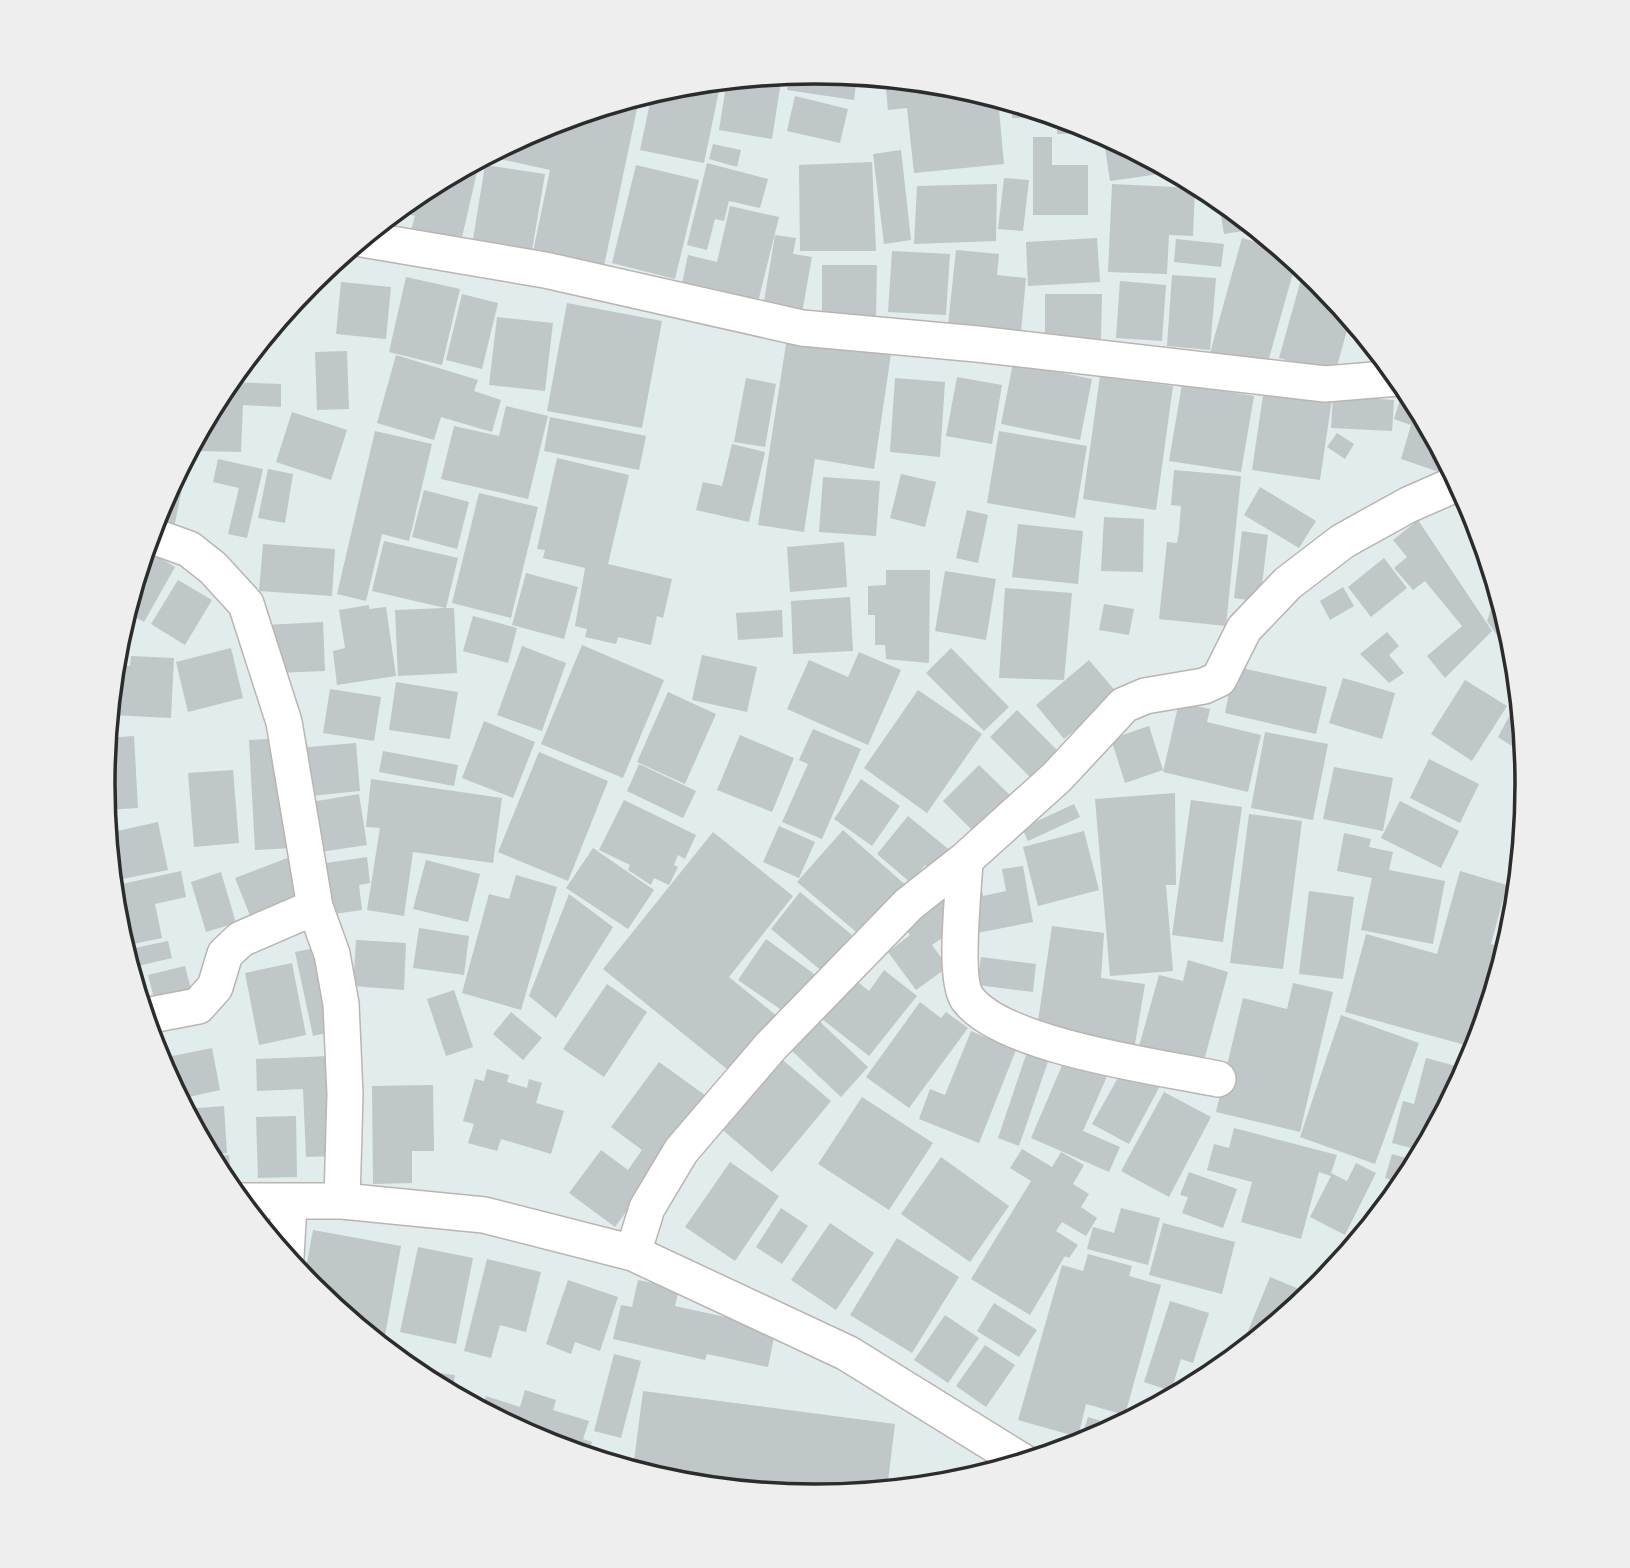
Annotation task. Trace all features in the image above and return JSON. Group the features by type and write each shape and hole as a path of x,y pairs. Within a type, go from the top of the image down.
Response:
{"street":[{"path":"374,241 559,273 802,328 977,344 1325,384 1385,379"},
{"path":"633,1253 647,1208 661,1181 695,1134 771,1046 909,904 965,860 1057,777 1124,705 1145,696 1204,686 1219,679 1244,629 1288,583 1343,541 1408,505 1449,487"},
{"path":"160,538 189,549 213,568 246,604 292,751 314,907 332,954 341,1004 345,1082 342,1201"},
{"path":"965,860 960,969 966,997 989,1018 1028,1036 1082,1051 1218,1079"},
{"path":"154,1014 198,1006 215,987 225,954 241,939 314,907"},
{"path":"254,1202 342,1201 484,1215 633,1253 848,1353 1012,1455"},
{"path":"287,1243 289,1203"}],"building":[{"path":"780,85 772,139 719,130 725,90"},
{"path":"788,85 856,85 854,100 787,90"},
{"path":"886,88 952,97 999,109 1004,164 914,173 907,108 888,110"},
{"path":"719,91 704,163 640,150 650,104"},
{"path":"795,96 848,109 840,143 787,131"},
{"path":"637,107 604,266 533,252 550,170 500,159 547,137"},
{"path":"1012,113 1029,118 1012,118"},
{"path":"1057,127 1074,134 1057,134"},
{"path":"1033,137 1052,137 1052,165 1088,165 1088,215 1033,215"},
{"path":"713,144 741,150 737,167 709,159"},
{"path":"1105,147 1158,174 1110,181"},
{"path":"901,150 911,240 884,244 873,154"},
{"path":"872,162 876,251 800,251 799,165"},
{"path":"707,163 768,179 760,208 729,201 724,221 715,219 707,250 687,245"},
{"path":"488,165 545,174 531,256 472,246 485,167"},
{"path":"636,165 699,180 675,279 612,263"},
{"path":"477,171 460,246 410,234 415,216 409,214"},
{"path":"1004,178 1029,180 1023,231 998,229"},
{"path":"997,184 996,241 914,244 917,186"},
{"path":"1112,184 1180,187 1195,196 1193,236 1169,235 1167,274 1108,272"},
{"path":"730,206 779,217 758,302 682,284 688,255 717,262"},
{"path":"1221,214 1243,231 1224,234"},
{"path":"775,235 796,238 793,254 812,257 802,313 763,307"},
{"path":"1097,238 1100,282 1028,286 1026,242"},
{"path":"1242,238 1258,243 1293,273 1266,369 1210,353"},
{"path":"1176,239 1224,244 1221,267 1174,262"},
{"path":"956,250 999,254 997,275 1026,278 1021,332 948,325"},
{"path":"892,251 950,254 946,315 888,312"},
{"path":"822,265 877,265 876,316 822,317"},
{"path":"1172,275 1216,278 1210,350 1167,346"},
{"path":"406,277 460,289 442,365 389,352"},
{"path":"1301,280 1347,330 1335,374 1279,358"},
{"path":"1120,281 1166,285 1162,341 1116,338"},
{"path":"341,282 391,287 386,339 336,334"},
{"path":"462,294 498,303 482,369 446,360"},
{"path":"1045,294 1102,294 1101,340 1045,339"},
{"path":"567,303 662,321 642,428 547,411"},
{"path":"497,317 553,323 545,391 489,385"},
{"path":"788,331 892,347 874,469 815,459 804,532 758,525"},
{"path":"347,351 349,409 317,410 315,352"},
{"path":"396,355 478,380 474,391 501,400 492,432 441,417 434,440 377,423"},
{"path":"1013,363 1092,379 1080,440 1001,424"},
{"path":"1100,376 1173,386 1156,510 1083,499"},
{"path":"957,377 1002,385 992,444 946,436"},
{"path":"746,378 776,384 765,447 734,442"},
{"path":"895,378 945,382 940,457 890,452"},
{"path":"242,383 281,384 281,407 243,405 241,452 200,451"},
{"path":"1182,384 1254,396 1241,472 1169,461"},
{"path":"1264,389 1332,399 1320,480 1252,470"},
{"path":"1333,396 1394,400 1392,431 1331,428"},
{"path":"1400,400 1442,473 1401,459 1411,425 1394,419"},
{"path":"506,406 548,416 528,499 441,479 454,426 499,436"},
{"path":"292,412 347,430 331,480 276,462"},
{"path":"550,417 646,436 639,470 544,451"},
{"path":"375,431 432,444 409,541 382,534 366,601 337,594"},
{"path":"999,431 1087,446 1075,518 987,503"},
{"path":"1337,433 1354,444 1345,459 1327,447"},
{"path":"732,444 765,452 749,522 696,510 703,482 722,486"},
{"path":"557,458 629,475 608,564 672,579 663,618 657,616 651,645 618,637 616,644 585,637 587,629 575,626 585,568 543,558 545,550 537,549"},
{"path":"218,459 263,469 247,538 228,534 239,488 213,482"},
{"path":"268,469 293,474 285,523 258,518"},
{"path":"1174,470 1241,476 1226,626 1159,619 1167,542 1177,543 1179,531 1181,506 1171,505"},
{"path":"901,474 936,482 925,527 890,518"},
{"path":"823,477 880,481 876,536 819,532"},
{"path":"1260,487 1316,521 1299,548 1244,515"},
{"path":"182,488 173,533 162,531"},
{"path":"424,490 469,502 457,549 412,537"},
{"path":"479,493 538,507 511,618 452,603"},
{"path":"967,510 988,515 978,563 956,558"},
{"path":"1104,517 1144,519 1143,572 1101,571"},
{"path":"1418,520 1492,631 1445,678 1427,656 1462,626 1425,581 1413,590 1394,568 1407,557 1393,540"},
{"path":"1018,524 1083,531 1078,584 1012,577"},
{"path":"1242,531 1268,535 1260,602 1234,598"},
{"path":"384,541 458,558 446,608 454,608 457,673 398,676 395,610 445,608 372,591"},
{"path":"844,542 847,587 790,592 787,547"},
{"path":"263,544 335,549 332,596 259,591"},
{"path":"154,554 175,567 144,622 135,617"},
{"path":"1384,558 1407,588 1371,617 1348,587"},
{"path":"886,570 930,570 929,663 886,659 885,645 875,645 875,615 868,615 868,586 886,585"},
{"path":"945,571 996,579 986,640 935,631"},
{"path":"526,573 578,587 564,639 512,625"},
{"path":"178,580 212,600 185,645 151,624"},
{"path":"1343,587 1354,606 1330,620 1320,601"},
{"path":"1005,588 1072,593 1064,680 999,678"},
{"path":"850,597 853,651 793,654 791,601"},
{"path":"1104,604 1134,609 1129,635 1099,630"},
{"path":"369,605 369,609 386,607 396,676 337,685 333,651 345,648 339,610"},
{"path":"1492,607 1499,637 1497,635 1487,621"},
{"path":"782,610 783,637 738,640 736,613"},
{"path":"473,616 517,628 508,663 463,651"},
{"path":"323,622 325,671 276,673 265,625"},
{"path":"1387,632 1399,646 1389,655 1404,673 1389,683 1360,654"},
{"path":"582,645 664,680 623,778 541,744"},
{"path":"522,646 566,663 542,731 497,715"},
{"path":"231,648 243,698 188,712 176,662"},
{"path":"951,648 1009,707 984,731 926,673"},
{"path":"859,652 901,670 868,745 787,709 809,660 848,677"},
{"path":"702,655 757,667 747,712 692,700"},
{"path":"131,656 174,658 171,718 119,715 125,666 130,666"},
{"path":"1089,660 1118,694 1064,739 1036,705"},
{"path":"1242,668 1327,687 1316,734 1225,713 1231,683 1238,685"},
{"path":"1343,678 1395,693 1382,739 1329,723"},
{"path":"1465,680 1507,706 1472,761 1431,734"},
{"path":"396,682 458,692 450,739 389,730"},
{"path":"330,689 381,697 374,741 323,733"},
{"path":"918,690 982,734 927,813 864,768"},
{"path":"668,692 716,714 685,784 637,762"},
{"path":"1179,702 1210,709 1207,722 1261,735 1248,792 1163,772"},
{"path":"1017,710 1064,757 1037,784 990,737"},
{"path":"1511,713 1514,748 1498,737"},
{"path":"484,721 535,742 513,798 462,778"},
{"path":"1149,726 1163,770 1125,783 1111,739"},
{"path":"813,729 861,749 822,839 782,822 808,764 799,760"},
{"path":"1265,732 1328,744 1313,820 1251,808"},
{"path":"740,735 794,758 772,812 717,790"},
{"path":"134,736 138,808 116,809 116,737"},
{"path":"287,738 293,848 255,850 249,740"},
{"path":"356,743 360,791 301,797 297,748"},
{"path":"383,751 458,765 454,786 379,772"},
{"path":"539,752 608,781 568,881 498,852"},
{"path":"1429,759 1479,784 1460,823 1410,798"},
{"path":"639,764 696,791 683,818 627,791"},
{"path":"979,765 1015,800 979,837 943,801"},
{"path":"1334,767 1393,778 1383,831 1323,819"},
{"path":"233,770 239,843 194,847 188,773"},
{"path":"371,779 502,798 493,863 413,852 404,916 367,910 380,828 366,827"},
{"path":"861,779 900,806 872,846 834,819"},
{"path":"1175,793 1176,885 1166,885 1173,971 1110,976 1095,799"},
{"path":"359,794 367,845 313,853 305,803"},
{"path":"624,800 696,835 685,859 678,855 674,865 678,867 669,885 654,878 651,885 628,870 630,865 599,850"},
{"path":"1191,800 1242,807 1223,942 1172,935"},
{"path":"1400,801 1459,831 1441,868 1381,838"},
{"path":"1074,804 1080,817 1028,841 1022,828"},
{"path":"1249,814 1302,821 1283,969 1230,963"},
{"path":"908,816 952,852 935,873 925,865 911,883 877,854"},
{"path":"158,822 168,870 122,879 116,831"},
{"path":"779,826 815,842 799,878 763,862"},
{"path":"843,830 909,888 867,941 797,882"},
{"path":"1084,831 1099,890 1038,906 1023,847"},
{"path":"713,832 793,896 729,977 783,1021 738,1078 603,969"},
{"path":"1344,833 1371,839 1369,847 1393,852 1389,870 1445,881 1433,944 1361,930 1372,878 1337,871"},
{"path":"593,848 654,890 628,929 566,888"},
{"path":"295,855 311,900 253,923 235,878"},
{"path":"367,857 370,883 359,885 362,910 320,916 313,865"},
{"path":"426,860 480,874 468,922 413,909"},
{"path":"1023,866 1033,922 977,933 968,888 981,886 983,896 1006,891 1002,869"},
{"path":"181,871 186,897 155,904 162,938 134,944 122,884"},
{"path":"1460,871 1507,885 1491,944 1496,946 1491,965 1465,1045 1345,1012 1366,934 1437,954"},
{"path":"221,872 236,923 206,932 191,882"},
{"path":"516,875 557,887 521,1010 462,993 489,894 509,899"},
{"path":"1309,891 1354,897 1343,979 1299,974"},
{"path":"800,892 852,935 823,972 771,929"},
{"path":"569,894 613,927 556,1018 529,996"},
{"path":"942,901 960,926 932,945 948,967 916,990 888,952 910,935 905,928"},
{"path":"1052,926 1104,933 1101,978 1145,984 1133,1056 1036,1035"},
{"path":"419,928 469,936 464,975 413,968"},
{"path":"766,939 821,979 793,1018 738,980"},
{"path":"356,940 406,943 404,990 353,986"},
{"path":"168,941 172,958 139,966 135,948"},
{"path":"319,947 336,1031 313,1036 295,952"},
{"path":"981,957 1036,964 1033,992 977,985"},
{"path":"1188,960 1228,972 1202,1068 1138,1050 1159,975 1183,981"},
{"path":"292,963 306,1035 259,1045 245,973"},
{"path":"185,966 194,1001 157,1010 148,975"},
{"path":"884,970 917,996 869,1056 822,1019 854,979 869,991"},
{"path":"1293,983 1333,992 1300,1132 1216,1112 1243,998 1287,1009"},
{"path":"607,984 647,1012 604,1077 563,1049"},
{"path":"454,990 473,1047 446,1056 427,999"},
{"path":"920,1002 941,1018 946,1012 968,1028 909,1108 866,1077"},
{"path":"511,1012 542,1038 523,1060 493,1034"},
{"path":"1341,1015 1419,1043 1375,1164 1300,1137"},
{"path":"818,1020 868,1067 841,1097 791,1050"},
{"path":"971,1031 1016,1050 979,1143 919,1119 930,1089 945,1095"},
{"path":"1030,1043 1052,1050 1019,1146 998,1138"},
{"path":"212,1048 220,1090 189,1097 170,1057"},
{"path":"330,1056 334,1156 306,1157 303,1089 257,1091 256,1059"},
{"path":"778,1056 831,1101 772,1172 718,1126"},
{"path":"1066,1056 1108,1074 1083,1131 1120,1147 1109,1172 1031,1138"},
{"path":"1426,1058 1456,1066 1412,1148 1392,1143 1403,1101 1414,1104"},
{"path":"659,1062 709,1098 615,1227 569,1193 601,1150 628,1170 642,1150 611,1127"},
{"path":"487,1069 509,1075 507,1082 527,1088 529,1079 542,1083 536,1103 564,1111 551,1154 501,1139 497,1151 468,1143 474,1124 463,1121 475,1079 484,1081"},
{"path":"1120,1074 1136,1082 1140,1075 1160,1086 1129,1144 1092,1124"},
{"path":"433,1085 434,1151 412,1151 412,1183 373,1184 372,1086"},
{"path":"1164,1092 1211,1117 1169,1197 1121,1171"},
{"path":"862,1097 933,1143 889,1210 818,1164"},
{"path":"224,1106 227,1153 221,1154 195,1108"},
{"path":"296,1116 297,1177 258,1178 256,1117"},
{"path":"1234,1128 1337,1155 1331,1173 1347,1181 1356,1163 1376,1173 1345,1235 1310,1217 1331,1176 1319,1172 1301,1239 1241,1222 1252,1182 1207,1170 1214,1144 1229,1148"},
{"path":"1022,1149 1052,1167 1061,1152 1084,1165 1073,1184 1089,1194 1081,1207 1097,1218 1086,1236 1062,1222 1056,1231 1078,1245 1069,1258 1065,1256 1030,1315 971,1279 1031,1181 1010,1168"},
{"path":"1392,1154 1406,1158 1392,1180 1385,1178"},
{"path":"229,1155 230,1168 222,1156"},
{"path":"941,1157 1009,1206 970,1262 901,1214"},
{"path":"730,1162 779,1196 735,1261 685,1227"},
{"path":"1189,1172 1237,1189 1223,1228 1182,1213 1188,1197 1180,1195"},
{"path":"781,1208 808,1226 782,1264 756,1247"},
{"path":"1121,1208 1160,1218 1148,1265 1087,1249 1093,1227 1114,1233"},
{"path":"830,1223 874,1253 836,1310 791,1280"},
{"path":"1163,1223 1235,1242 1222,1294 1149,1275"},
{"path":"313,1230 401,1246 385,1336 353,1310 307,1265"},
{"path":"897,1238 959,1277 912,1353 850,1315"},
{"path":"418,1247 473,1258 456,1344 400,1332"},
{"path":"1088,1254 1132,1266 1129,1276 1161,1285 1126,1411 1121,1414 1086,1404 1079,1432 1072,1435 1018,1420 1062,1265 1083,1271"},
{"path":"487,1259 541,1272 526,1332 500,1325 491,1358 464,1351"},
{"path":"1270,1277 1299,1289 1277,1310 1247,1335"},
{"path":"568,1280 618,1297 600,1351 575,1342 571,1354 546,1344"},
{"path":"638,1280 679,1288 675,1306 776,1328 768,1367 707,1354 705,1360 613,1339 621,1305 632,1307"},
{"path":"1170,1301 1209,1313 1193,1363 1181,1359 1173,1385 1166,1389 1144,1382"},
{"path":"994,1303 1037,1330 1019,1357 977,1331"},
{"path":"945,1315 979,1338 948,1383 914,1360"},
{"path":"985,1345 1015,1365 986,1407 956,1386"},
{"path":"614,1354 641,1361 621,1438 594,1431"},
{"path":"437,1373 455,1375 454,1383"},
{"path":"525,1390 556,1400 553,1410 589,1421 583,1439 592,1442 591,1447 547,1431 484,1401 486,1396 520,1407"},
{"path":"643,1391 895,1424 888,1480 861,1483 769,1483 678,1471 634,1460"},
{"path":"1088,1417 1103,1422 1084,1431"}]}
